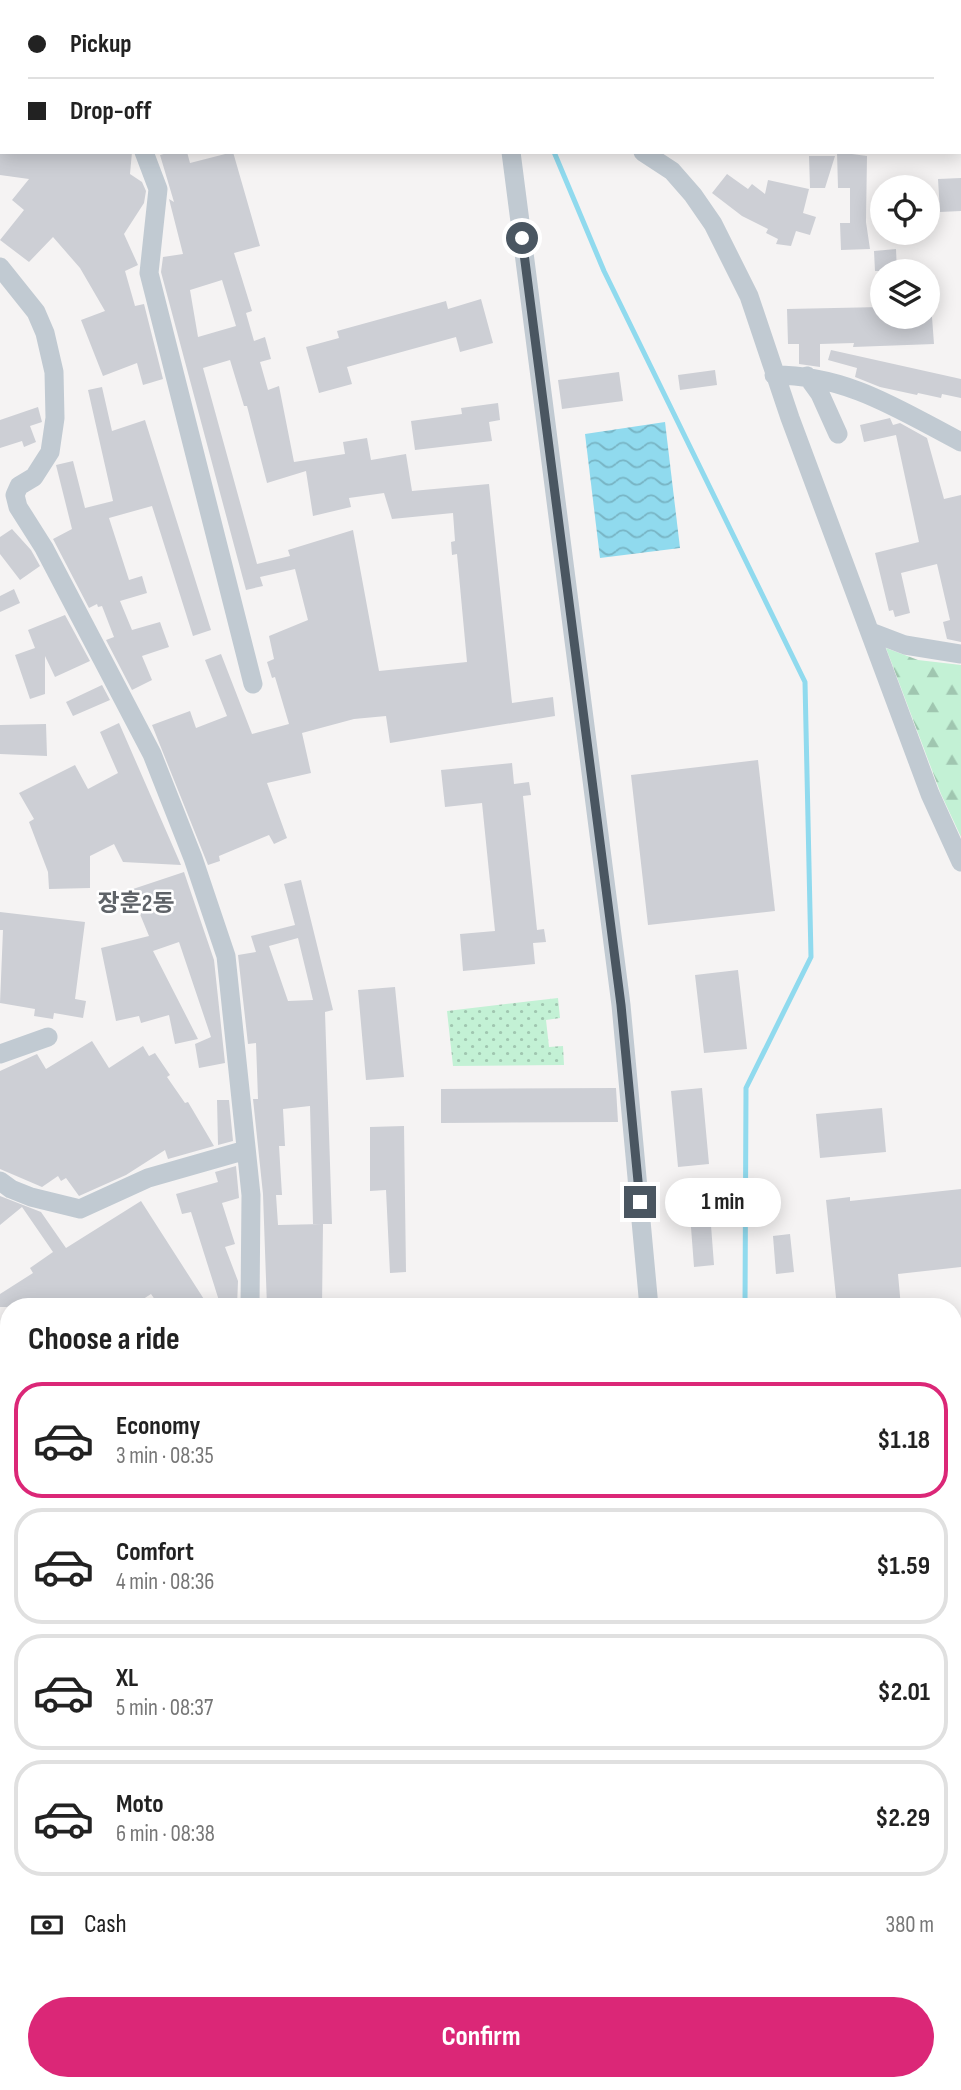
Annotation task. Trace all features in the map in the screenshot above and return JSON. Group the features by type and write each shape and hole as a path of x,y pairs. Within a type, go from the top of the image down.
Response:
{"street":[{"path":"145,154 158,188 149,273 253,684"},
{"path":"511,154 621,1005 648,1298"},
{"path":"646,154 672,172 713,224 750,296 774,375 930,794 961,862"},
{"path":"0,267 36,312 46,332 54,372 55,418 50,452 34,477 19,486 15,495 18,508 44,548 152,754 213,912 226,956 251,1195 250,1298"},
{"path":"774,375 807,376 843,383 878,397 961,442"},
{"path":"807,376 820,394 838,434"},
{"path":"871,632 905,645 961,654"},
{"path":"0,1054 48,1037"},
{"path":"0,1181 31,1197 66,1208 80,1209 148,1178 246,1150"}],"green space":[{"path":"886,648 918,660 961,665 961,837 941,794"},
{"path":"558,998 560,1018 546,1020 549,1047 563,1046 564,1065 453,1066 447,1011"}],"water":[{"path":"665,422 680,548 600,558 585,434"}],"building":[{"path":"0,154 132,154 130,174 142,182 146,191 144,203 124,234 138,265 125,271 135,306 144,304 163,379 143,385 137,363 103,376 81,320 105,311 80,268 53,237 29,262 0,240 24,210 12,200 29,179 0,175"},
{"path":"188,154 190,163 234,154 260,246 234,253 252,311 246,313 254,341 265,337 271,359 260,362 268,390 279,386 294,462 345,454 343,442 367,438 371,460 406,454 412,491 489,484 512,703 553,697 555,716 390,743 386,716 354,719 302,733 311,773 267,783 287,838 274,844 269,835 219,856 220,861 208,865 152,725 190,711 196,728 227,716 205,660 221,654 252,734 289,724 275,677 272,678 267,662 274,659 269,636 308,620 295,569 260,577 263,586 246,590 161,272 163,257 183,254 169,199 174,202 160,155","holes":["222,280 236,326 198,337 190,290","230,360 244,406 247,406 267,483 306,471 313,516 351,507 349,498 384,493 392,519 453,513 455,541 451,542 452,555 457,554 467,662 379,671 353,530 288,550 290,556 257,564 203,368"]},
{"path":"837,154 867,156 866,222 870,249 841,250 840,223 850,223 850,188 838,188"},
{"path":"809,156 835,156 825,188 810,188"},
{"path":"727,174 748,189 752,184 765,194 768,180 809,189 803,213 816,217 810,235 796,231 791,246 776,244 778,239 766,233 768,229 742,216 712,193"},
{"path":"961,178 961,211 940,212 940,179"},
{"path":"896,249 896,259 874,259 874,251"},
{"path":"481,299 493,343 460,352 456,337 347,367 352,384 319,393 306,347 339,338 337,331 446,301 448,309"},
{"path":"870,307 870,329 933,329 934,344 853,347 854,343 820,344 820,367 799,364 799,344 788,344 787,309"},
{"path":"831,350 961,379 961,398 942,394 941,398 918,393 917,395 880,387 855,377 857,368 828,360"},
{"path":"715,370 717,385 680,390 678,375"},
{"path":"619,372 623,401 562,409 558,380"},
{"path":"102,387 112,431 145,420 211,630 193,636 152,506 109,518 129,580 142,576 147,593 120,601 132,630 160,622 169,647 142,656 152,680 132,690 106,640 114,637 102,606 98,607 97,604 89,608 53,539 72,529 56,465 73,461 85,508 113,501 88,390"},
{"path":"498,403 500,420 489,422 492,441 415,450 411,421 462,414 461,408"},
{"path":"38,407 42,422 30,426 36,442 24,447 22,441 0,448 0,420"},
{"path":"890,418 893,425 900,423 927,438 944,499 961,495 961,642 947,639 943,622 950,620 937,564 901,573 910,613 895,617 893,610 889,611 875,553 919,542 896,435 864,442 860,425"},
{"path":"12,529 31,550 40,566 20,580 0,554 0,537"},
{"path":"14,589 20,603 0,612 0,596"},
{"path":"65,615 90,661 55,677 45,656 45,694 30,699 15,655 35,648 28,630"},
{"path":"102,685 110,700 73,716 66,702"},
{"path":"119,723 181,865 123,862 114,844 90,856 90,888 49,889 48,872 29,822 34,819 19,793 75,765 88,789 118,773 100,732"},
{"path":"46,724 47,756 0,754 0,725"},
{"path":"758,760 775,911 648,925 631,775"},
{"path":"512,763 514,784 529,782 531,795 523,796 537,930 544,929 546,942 533,943 535,964 463,971 460,934 495,931 482,803 445,807 441,770"},
{"path":"184,872 214,960 225,1063 199,1068 195,1044 211,1037 179,942 153,951 198,1039 175,1044 169,1015 141,1023 139,1016 116,1021 101,948 149,936 130,890"},
{"path":"301,880 333,1010 325,1012 332,1224 323,1224 322,1298 267,1298 263,1194 253,1099 258,1099 256,1043 248,1044 238,955 256,952 251,936 295,925 284,884","holes":["298,938 313,1000 288,1001 269,946","310,1106 313,1224 322,1224 278,1225 276,1195 282,1195 279,1146 285,1146 283,1109"]},
{"path":"0,912 85,922 75,999 86,1001 83,1018 54,1013 53,1019 34,1016 35,1009 0,1003 3,930 0,930"},
{"path":"738,970 747,1049 704,1053 695,975"},
{"path":"395,987 404,1077 366,1080 358,990"},
{"path":"92,1041 109,1068 143,1046 149,1056 155,1053 170,1075 167,1077 185,1103 188,1102 214,1146 168,1159 165,1150 126,1175 79,1196 66,1178 61,1181 58,1176 42,1187 0,1169 0,1071 37,1054 46,1069"},
{"path":"616,1088 618,1122 441,1123 441,1089"},
{"path":"702,1088 709,1164 678,1167 671,1091"},
{"path":"217,1100 229,1100 233,1141 218,1145"},
{"path":"882,1108 886,1152 820,1158 816,1114"},
{"path":"404,1126 406,1272 390,1273 386,1190 370,1191 370,1127"},
{"path":"236,1166 239,1198 222,1203 235,1244 225,1247 238,1281 237,1298 218,1298 191,1212 182,1214 176,1194 218,1182 215,1172"},
{"path":"961,1189 961,1267 898,1274 900,1298 836,1298 826,1200 850,1197 850,1201"},
{"path":"0,1196 41,1212 66,1248 141,1201 203,1298 154,1298 151,1294 145,1298 0,1298 0,1294 33,1273 30,1268 53,1252 22,1207 0,1225"},
{"path":"710,1212 714,1265 694,1267 690,1214"},
{"path":"790,1234 794,1272 776,1274 773,1236"}],"waterway":[{"path":"555,154 604,271 805,682 811,957 746,1088 745,1298"}],"district":[{"name":"장훈2동","path":"136,903"}],"route":[{"path":"522,238 621,1005 640,1202"}]}
